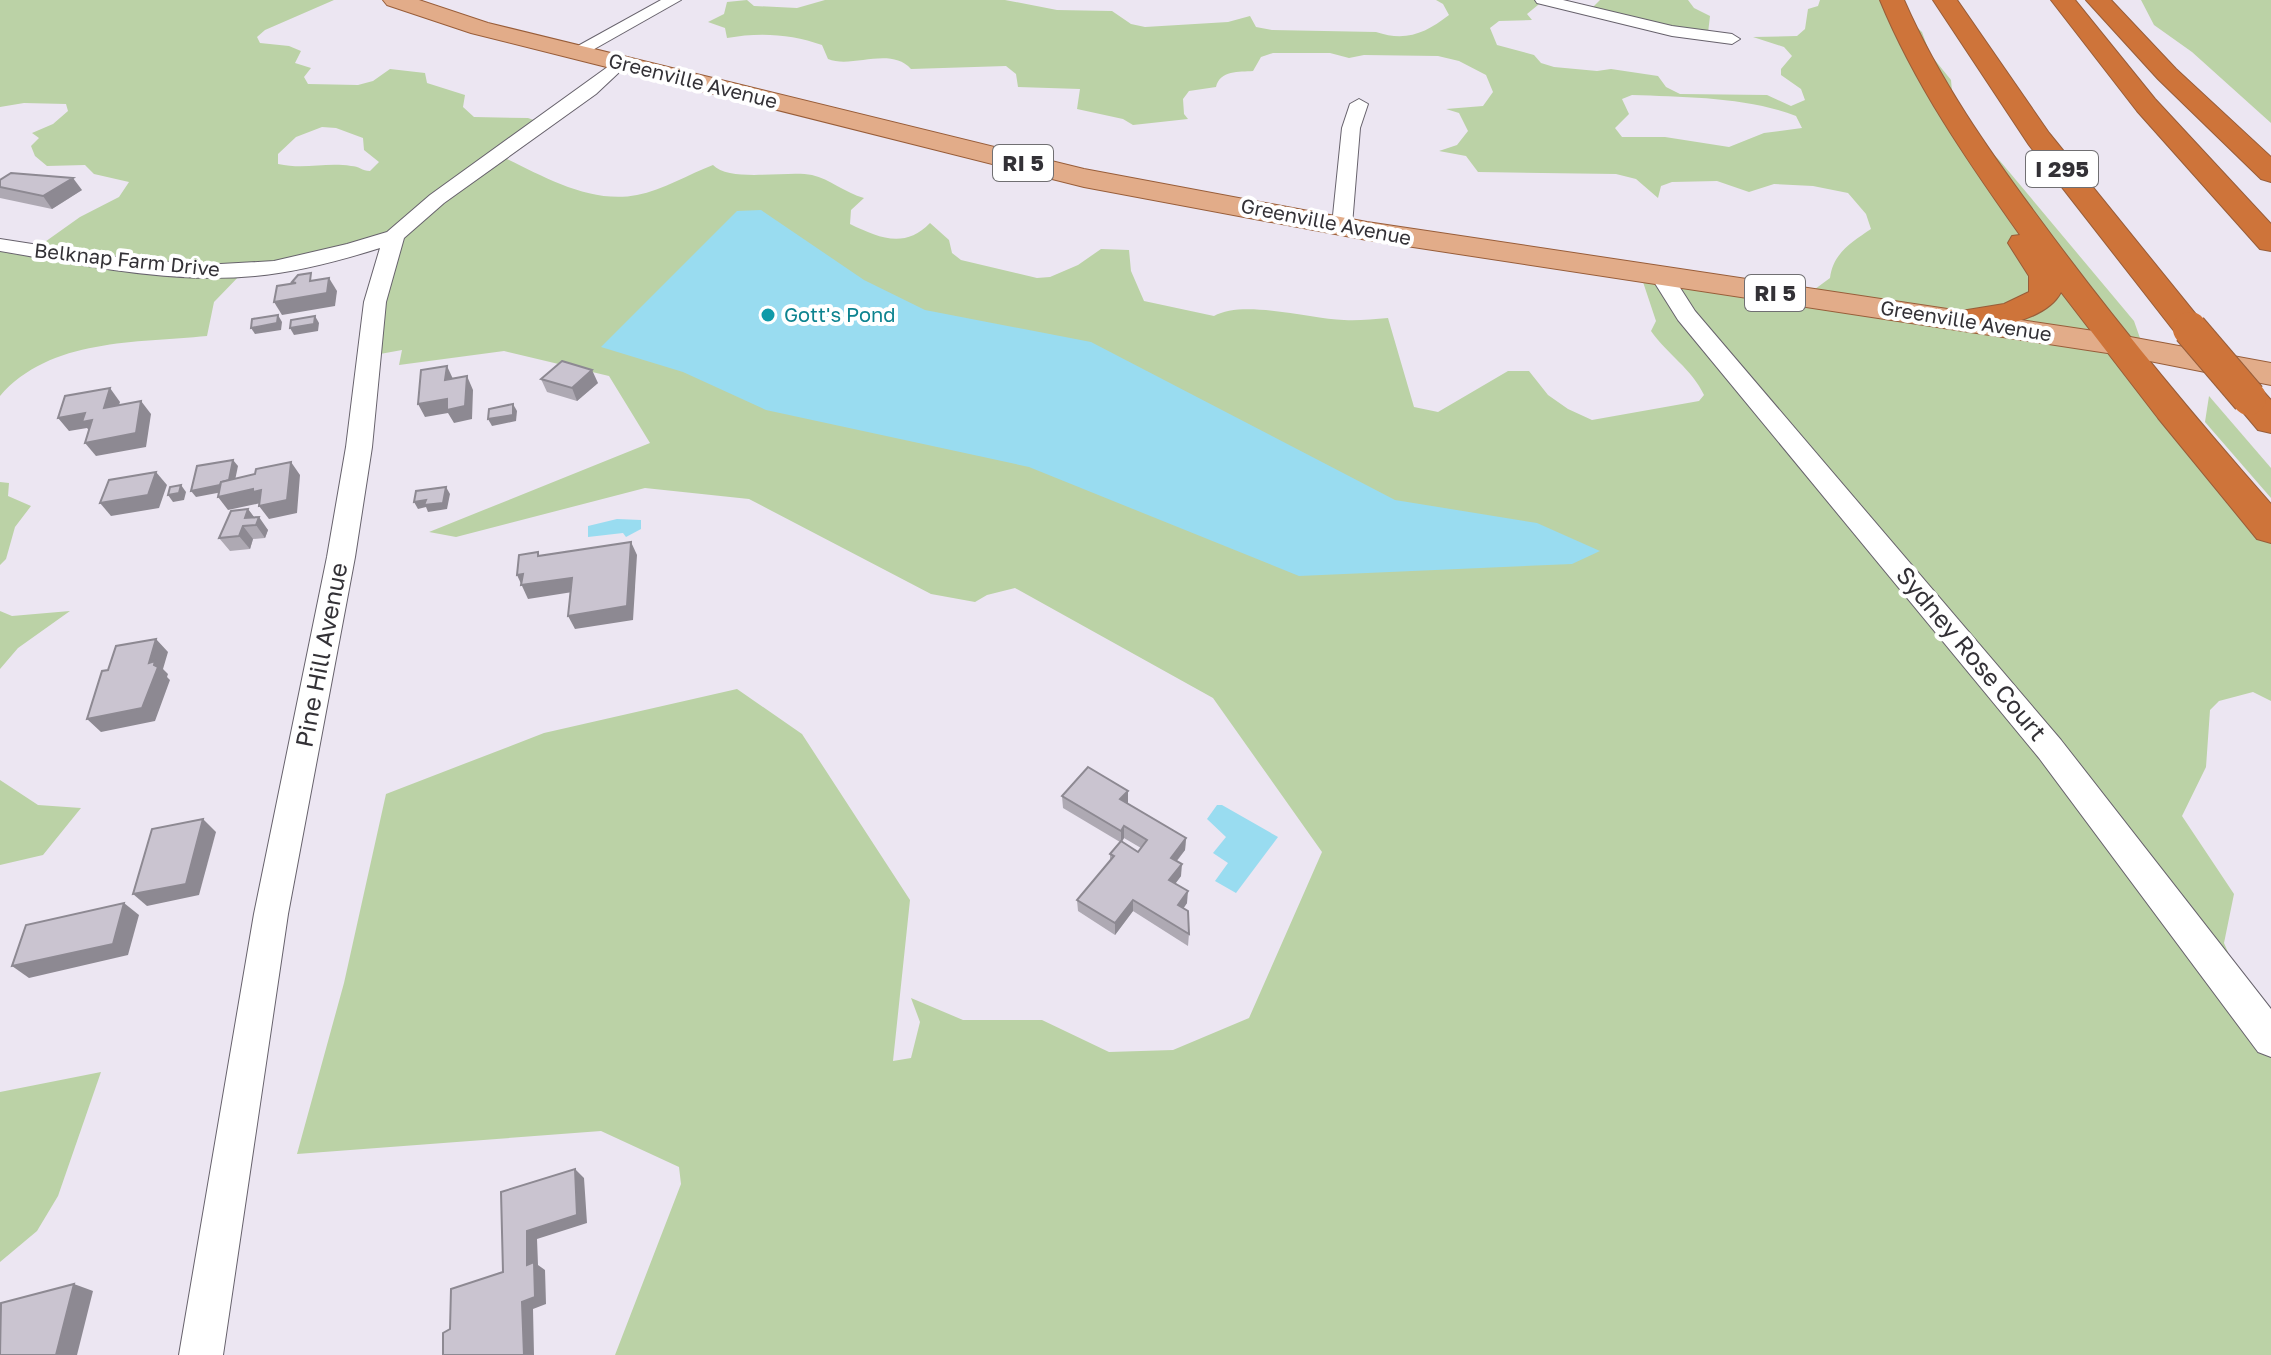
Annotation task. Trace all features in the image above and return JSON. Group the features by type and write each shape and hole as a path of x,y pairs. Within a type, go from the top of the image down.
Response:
{"highway":[{"path":"1892,0 1910,41 1943,98 2008,196 2114,344 2271,529"},
{"name":"I 295","path":"1945,0 2039,139 2190,329 2264,398"},
{"path":"2063,0 2146,105 2271,242"},
{"path":"2098,0 2167,74 2271,173"},
{"path":"1961,320 2013,312 2034,304 2045,294 2047,287 2043,273 2012,225 2008,196"}],"main road":[{"name":"Greenville Avenue","path":"395,0 480,28 1084,178 1448,245 2114,344 2264,398"}],"street":[{"path":"576,52 673,0"},
{"path":"1543,0 1672,31 1732,39"},
{"path":"394,236 418,214 590,90 620,63"},
{"path":"1342,225 1351,128 1359,104"},
{"name":"Belknap Farm Drive","path":"0,245 130,265 234,271 309,262 394,236"},
{"name":"Pine Hill Avenue","path":"201,1355 271,914 359,447 375,302 394,236"},
{"name":"Sydney Rose Court","path":"1662,277 1686,315 2050,749 2271,1039"}],"green space":[{"path":"0,0 334,0 265,30 257,37 260,43 289,46 301,51 295,63 311,68 304,77 308,84 358,85 373,81 390,69 425,73 427,83 465,95 463,107 474,117 528,118 542,123 505,154 507,159 570,188 603,196 637,195 713,165 745,175 812,175 864,198 851,210 850,224 881,237 901,238 921,231 930,223 949,240 952,253 961,260 1037,278 1050,277 1078,265 1101,249 1129,250 1131,271 1144,301 1214,316 1242,309 1344,320 1388,318 1414,407 1438,412 1508,371 1529,371 1548,395 1592,420 1699,401 1704,395 1693,377 1651,331 1656,321 1643,282 1645,266 1811,292 1830,278 1835,262 1844,249 1871,229 1866,214 1848,193 1813,186 1774,184 1749,192 1717,181 1672,182 1661,186 1658,198 1636,179 1616,174 1478,172 1466,156 1439,151 1457,145 1468,131 1459,113 1446,109 1483,106 1493,92 1486,75 1459,61 1438,56 1364,55 1349,58 1330,53 1273,53 1261,57 1253,71 1231,73 1222,77 1216,87 1189,91 1183,99 1184,114 1188,119 1133,125 1123,119 1077,109 1080,89 1018,87 1016,74 1006,66 911,69 893,59 838,61 828,59 822,45 811,41 775,35 727,38 725,28 708,22 724,14 727,2 747,0 754,6 797,8 825,0 1005,0 1057,10 1112,11 1131,24 1145,27 1228,22 1250,16 1256,27 1272,30 1376,32 1406,36 1424,31 1449,15 1443,4 1436,0 1544,0 1527,14 1532,20 1499,21 1490,28 1497,45 1534,55 1541,63 1554,67 1597,71 1611,69 1658,76 1666,87 1680,94 1767,95 1791,106 1805,100 1801,89 1781,75 1781,69 1792,56 1784,47 1753,37 1797,36 1805,29 1808,9 1818,6 1820,0 1901,0 1910,21 1922,32 1930,54 1951,80 1952,91 1939,104 1960,120 2000,161 2134,321 2147,358 2271,508 2271,701 2253,692 2219,701 2210,710 2206,767 2182,816 2234,894 2224,943 2243,987 2271,1020 2271,1355 615,1355 681,1184 679,1167 601,1131 297,1154 344,983 386,794 544,733 737,689 802,734 910,900 893,1061 911,1058 920,1022 911,998 963,1020 1042,1020 1109,1052 1173,1050 1249,1018 1322,852 1213,698 1015,588 987,595 975,602 931,594 749,499 645,488 456,537 429,532 650,443 609,376 504,351 399,365 402,350 380,354 386,241 246,269 214,302 207,336 124,343 69,353 20,377 0,396 0,246 42,244 80,217 119,197 129,182 94,174 85,165 47,166 35,156 31,146 39,138 32,133 53,124 68,111 66,104 24,103 0,107","holes":["1632,95 1716,99 1757,105 1796,116 1802,128 1764,133 1729,147 1665,137 1622,137 1615,128 1629,114 1622,99","322,127 336,128 363,138 364,150 379,162 370,171 342,165 278,164 278,154 296,137"]},
{"path":"1600,0 1688,0 1694,8 1710,16 1708,33 1677,29 1592,8"},
{"path":"2141,0 2271,0 2271,123 2192,52 2154,25"},
{"path":"2209,396 2271,468 2271,498 2205,422"},
{"path":"0,482 9,483 8,496 31,506 15,527 6,559 0,565"},
{"path":"0,611 12,616 70,611 18,648 0,669"},
{"path":"0,780 38,805 81,808 43,855 0,865"},
{"path":"101,1072 58,1196 37,1231 0,1262 0,1092"}],"water":[{"path":"761,210 864,280 925,310 1091,342 1395,500 1537,523 1600,551 1572,564 1299,576 1029,467 766,410 683,372 601,347 737,211"},
{"path":"617,519 641,520 641,529 626,537 623,533 588,537 588,526"},
{"path":"1217,805 1278,837 1236,893 1215,881 1228,863 1213,853 1226,837 1207,819"}],"building":[{"path":"11,173 73,178 43,196 0,187 0,180"},
{"path":"311,273 310,281 329,278 327,293 274,302 277,286 296,283 292,282 298,275"},
{"path":"278,315 277,323 251,328 252,319"},
{"path":"315,316 314,324 290,328 291,320"},
{"path":"562,361 592,370 572,388 541,379"},
{"path":"447,366 445,380 467,376 465,406 447,410 447,399 418,404 421,370"},
{"path":"110,388 104,408 141,401 136,433 85,443 92,420 82,422 85,413 58,418 65,396"},
{"path":"513,404 513,415 488,419 489,409"},
{"path":"233,460 229,480 191,491 197,466"},
{"path":"291,462 287,500 259,506 261,490 253,492 253,489 218,497 221,482 255,474 256,469"},
{"path":"156,472 148,495 100,503 109,480"},
{"path":"181,485 179,493 168,495 170,487"},
{"path":"446,487 443,503 424,505 426,500 414,502 416,491"},
{"path":"248,509 245,518 259,517 256,525 243,526 239,536 219,538 231,511"},
{"path":"631,542 627,606 568,616 572,578 521,585 523,574 517,575 519,555 538,552 538,556"},
{"path":"156,639 149,663 155,661 154,665 158,667 142,708 87,719 102,671 108,670 116,646"},
{"path":"1088,767 1128,791 1120,799 1186,838 1171,858 1182,864 1169,880 1188,891 1178,905 1188,911 1189,934 1133,900 1115,923 1077,900 1114,856 1110,854 1121,841 1138,852 1147,840 1124,826 1121,831 1062,796"},
{"path":"203,819 186,884 133,894 152,829"},
{"path":"124,903 113,944 12,966 26,925"},
{"path":"575,1169 577,1215 527,1231 527,1265 534,1262 535,1297 522,1302 524,1355 443,1355 443,1333 450,1329 451,1289 503,1272 501,1192"},
{"path":"74,1284 56,1355 0,1355 1,1303"}],"place":[{"name":"Gott's Pond","path":"768,315"}]}
